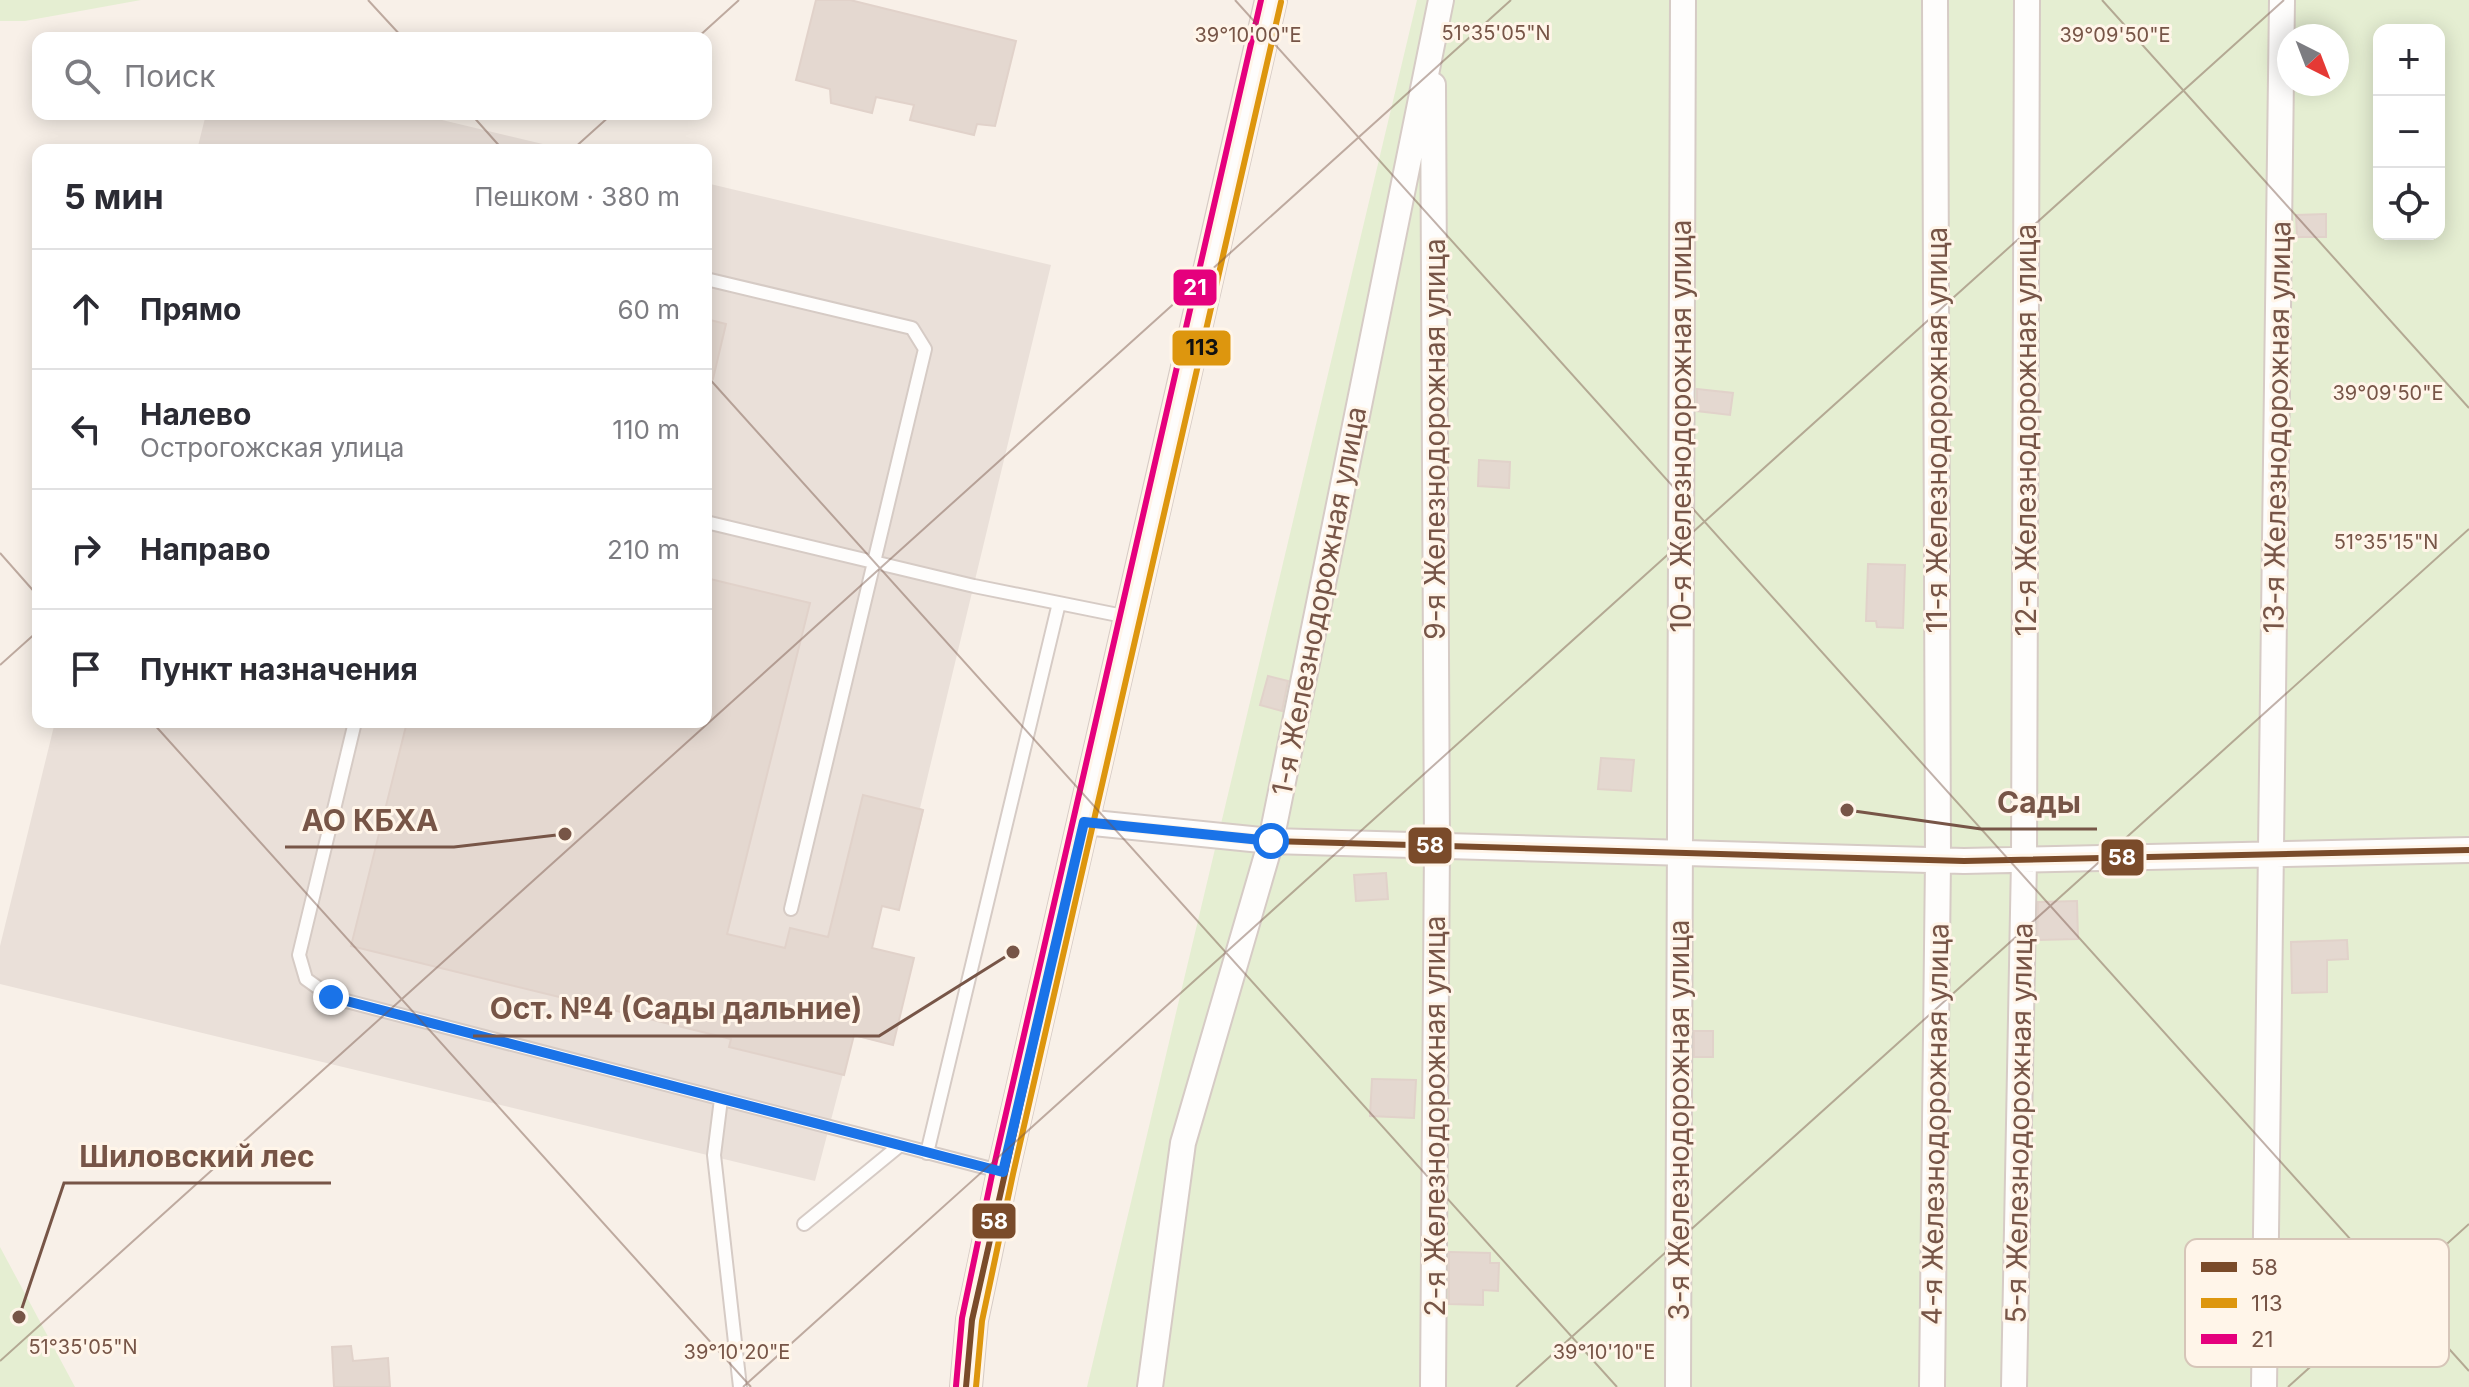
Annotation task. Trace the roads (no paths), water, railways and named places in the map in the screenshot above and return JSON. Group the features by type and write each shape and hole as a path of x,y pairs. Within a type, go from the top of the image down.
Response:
{"street":[{"path":"966,1387 972,1320 1003,1172 1271,0"},
{"name":"1-я Железнодорожная улица","path":"1150,1387 1183,1143 1271,841 1441,0"},
{"name":"10-я Железнодорожная улица","path":"1680,853 1683,0"},
{"name":"11-я Железнодорожная улица","path":"1935,0 1938,860"},
{"name":"12-я Железнодорожная улица","path":"2024,860 2027,0"},
{"name":"13-я Железнодорожная улица","path":"2267,1239 2282,0"},
{"name":"9-я Железнодорожная улица","path":"1433,32 1437,846"},
{"path":"1084,822 1271,841 1938,860 2469,850"},
{"name":"2-я Железнодорожная улица","path":"1433,1387 1437,846"},
{"name":"3-я Железнодорожная улица","path":"1678,1387 1680,853"},
{"name":"4-я Железнодорожная улица","path":"1932,1387 1938,860"},
{"name":"5-я Железнодорожная улица","path":"2014,1387 2024,860"},
{"name":"13-я Железнодорожная улица","path":"2264,1367 2264,1387"}],"lane":[{"path":"712,280 912,328 925,349 791,909"},
{"path":"712,523 1131,618"},
{"path":"927,1153 1059,603"},
{"path":"354,728 299,955 306,979 331,997 1003,1172"},
{"path":"721,1099 714,1155 740,1387"},
{"path":"804,1224 899,1146"}],"place":[{"name":"Сады","path":"1847,810"},
{"name":"АО КБХА","path":"565,834"},
{"name":"Ост. №4 (Сады дальние)","path":"1013,952"},
{"name":"Шиловский лес","path":"19,1317"}]}
